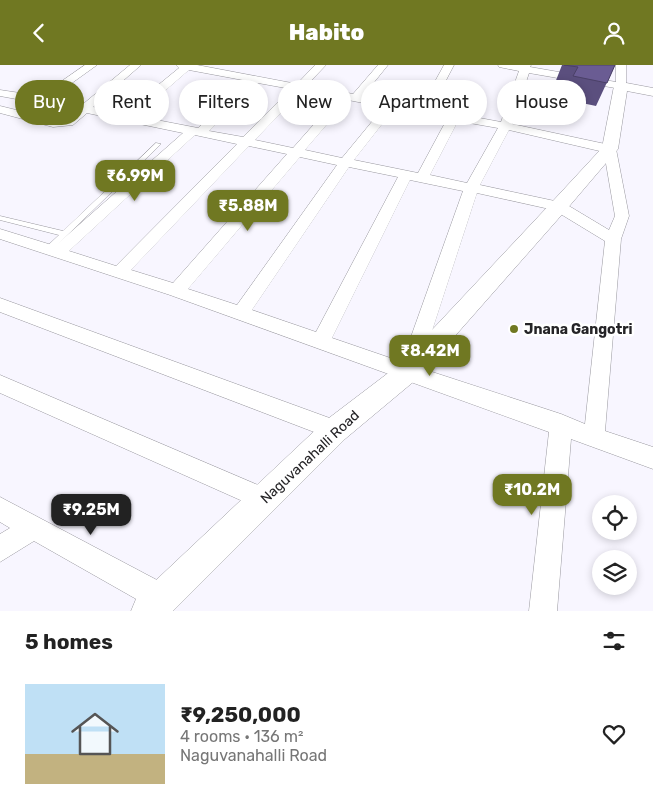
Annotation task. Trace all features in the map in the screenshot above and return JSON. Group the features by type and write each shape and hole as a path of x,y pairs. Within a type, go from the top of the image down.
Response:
{"street":[{"path":"71,80 92,65"},
{"path":"0,107 62,124 69,122 136,65"},
{"path":"53,251 196,132 253,78 260,65"},
{"path":"307,80 321,65"},
{"path":"351,97 383,65"},
{"path":"441,80 449,65"},
{"path":"503,65 621,75 653,92"},
{"path":"169,83 190,66 278,83"},
{"path":"408,371 471,189 505,126 525,67"},
{"path":"594,437 613,239 622,216 610,149 621,75"},
{"path":"0,93 15,95"},
{"path":"0,107 15,97"},
{"path":"351,97 361,99"},
{"path":"86,109 94,111"},
{"path":"120,272 278,109"},
{"path":"487,123 610,149"},
{"path":"164,125 559,207 613,239"},
{"path":"176,291 296,153 324,125"},
{"path":"241,313 345,163 375,125"},
{"path":"421,179 450,125"},
{"name":"Naguvanahalli Road","path":"155,604 335,430 408,371 610,149"},
{"path":"321,341 405,175"},
{"path":"0,234 241,313 561,424 653,458"},
{"path":"0,305 335,430"},
{"path":"0,384 264,499"},
{"path":"543,611 561,424"},
{"path":"0,509 33,527 155,604"},
{"path":"0,549 33,527"}],"lane":[{"path":"53,251 65,233 158,144"},
{"path":"0,217 65,233"}],"building":[{"path":"564,65 615,65 607,83 573,76 578,67"}],"place":[{"name":"Jnana Gangotri","path":"514,329"}]}
